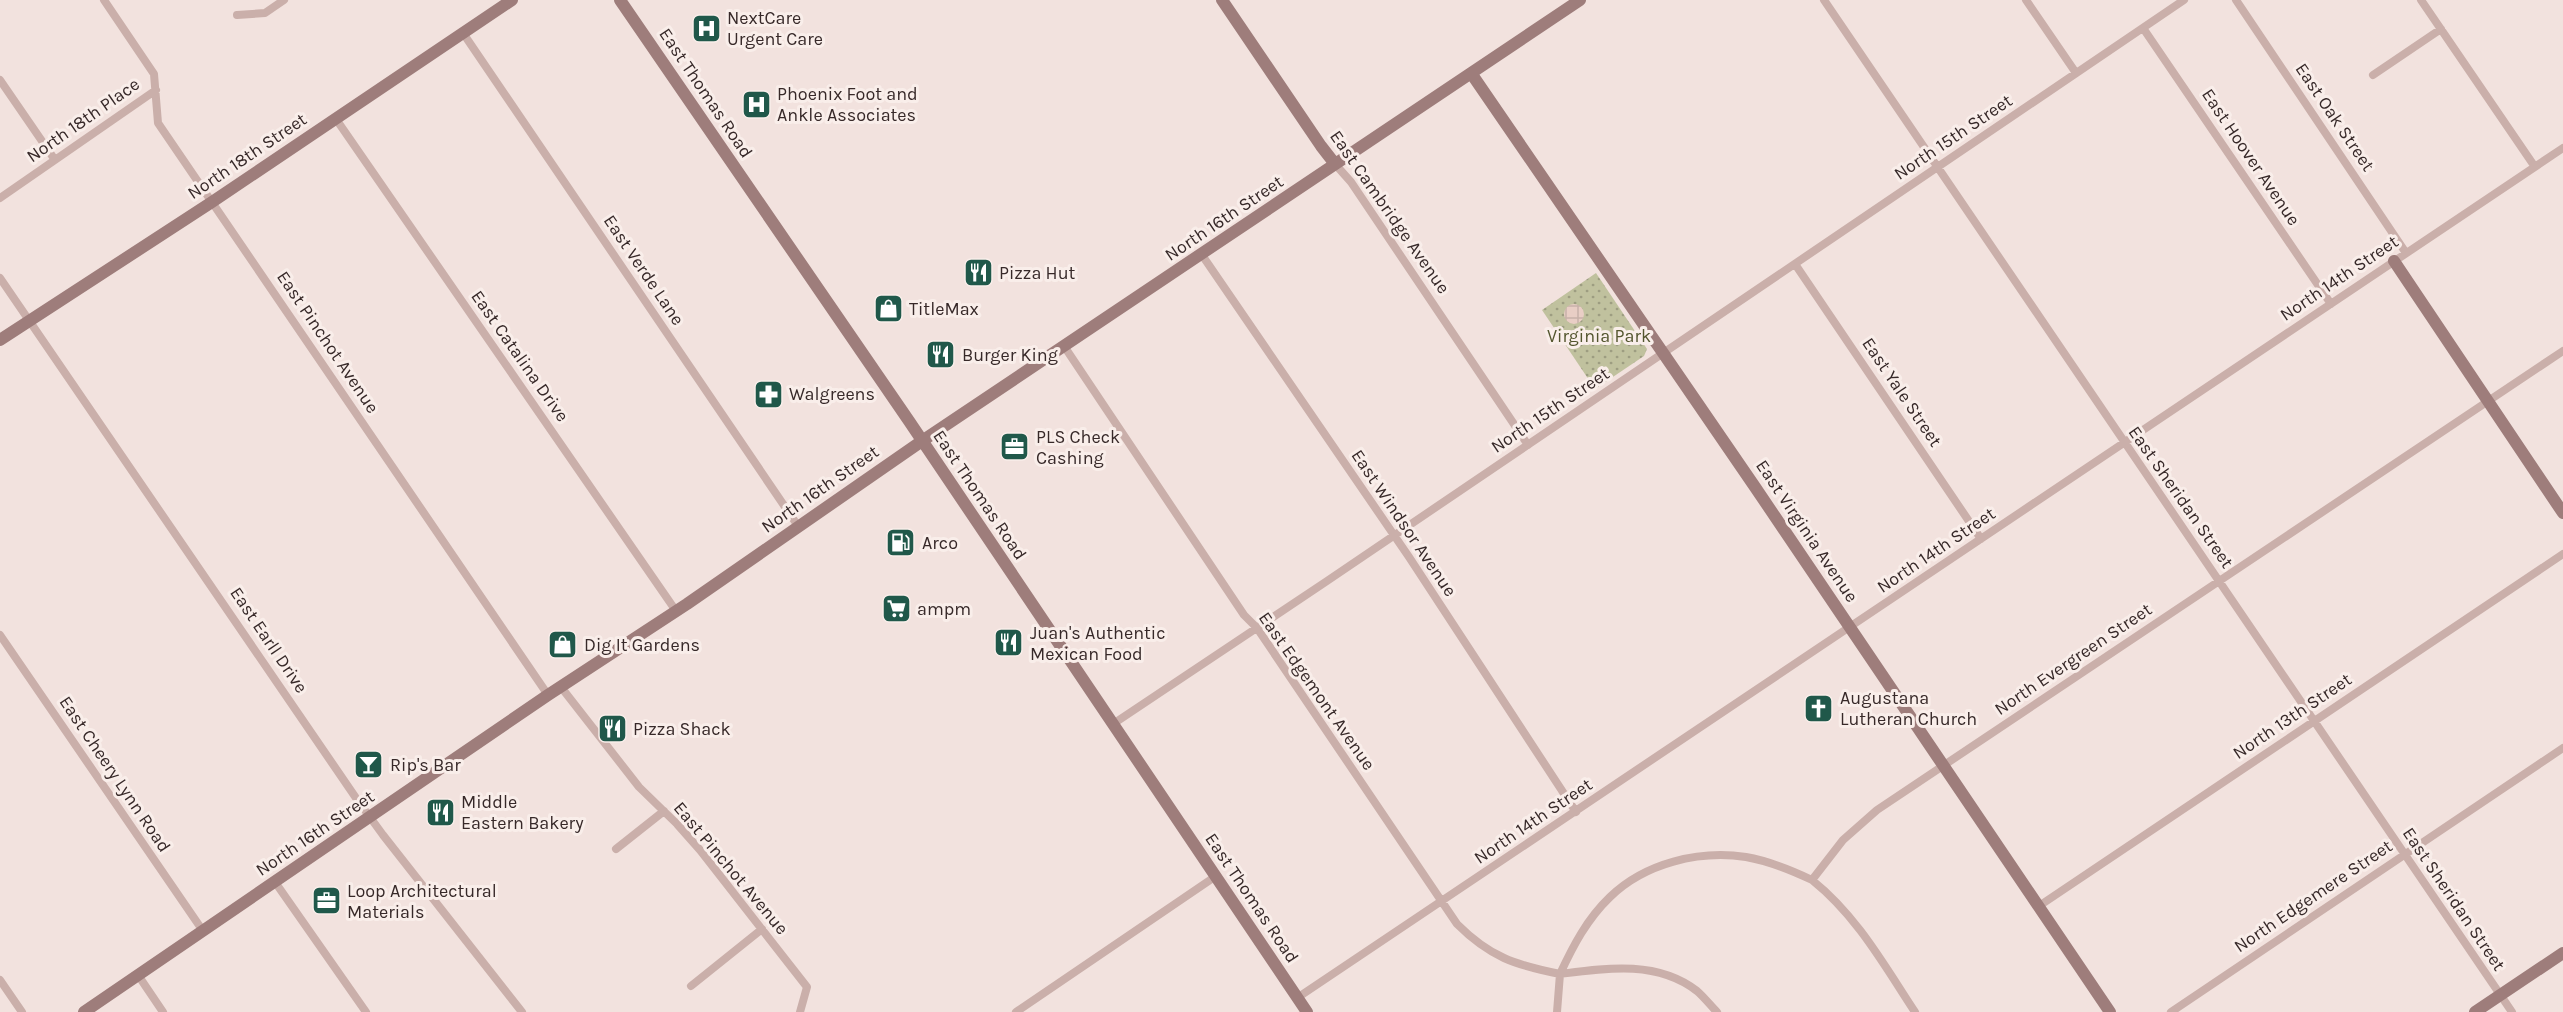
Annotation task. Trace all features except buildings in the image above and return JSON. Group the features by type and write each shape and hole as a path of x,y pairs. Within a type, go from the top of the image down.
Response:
{"main road":[{"name":"North 18th Street","path":"0,340 212,202 512,0"},
{"name":"East Thomas Road","path":"620,0 922,441 1307,1012"},
{"name":"East Cambridge Avenue","path":"1222,0 1321,147 1335,164"},
{"name":"North 16th Street","path":"84,1012 548,695 676,611 922,441 1580,0"},
{"name":"East Virginia Avenue","path":"1471,73 2110,1012"},
{"path":"2394,261 2563,513"},
{"path":"2475,1012 2563,953"}],"street":[{"name":"East Pinchot Avenue","path":"104,0 154,75 158,123 548,695"},
{"path":"237,15 265,13 284,0"},
{"name":"East Sheridan Street","path":"1824,0 2512,1012"},
{"path":"2026,0 2076,73"},
{"name":"North 15th Street","path":"1113,724 2184,0"},
{"name":"East Oak Street","path":"2236,0 2406,253"},
{"path":"2421,0 2535,167"},
{"name":"East Hoover Avenue","path":"2143,28 2331,304"},
{"path":"2373,75 2441,29"},
{"name":"East Verde Lane","path":"463,33 798,526"},
{"path":"0,80 55,160"},
{"name":"North 18th Place","path":"0,198 156,90"},
{"name":"East Catalina Drive","path":"336,119 676,611"},
{"name":"North 14th Street","path":"1298,998 2563,148"},
{"name":"East Cambridge Avenue","path":"1335,164 1357,191 1528,445"},
{"name":"East Windsor Avenue","path":"1202,255 1392,536 1409,557 1576,812"},
{"name":"East Yale Street","path":"1795,264 1981,539"},
{"name":"East Earll Drive","path":"0,278 370,818 522,1012"},
{"name":"East Edgemont Avenue","path":"1064,346 1244,615 1257,628 1457,924 1476,943 1523,966 1560,974"},
{"name":"North Evergreen Street","path":"1812,880 1843,840 1859,825 2563,351"},
{"name":"North 13th Street","path":"2039,906 2563,554"},
{"name":"East Cheery Lynn Road","path":"0,635 203,932"},
{"name":"East Pinchot Avenue","path":"561,687 621,766 700,850 807,987 800,1012"},
{"name":"North Edgemere Street","path":"2172,1012 2563,748"},
{"path":"616,849 664,811"},
{"path":"1557,1012 1560,974 1585,927 1609,897 1635,876 1671,861 1708,856 1746,857 1782,866 1812,880 1828,893 1862,931 1916,1012"},
{"path":"1017,1012 1216,876"},
{"path":"275,882 366,1012"},
{"path":"691,986 762,929"},
{"path":"1560,974 1633,967 1679,981 1696,991 1717,1012"},
{"path":"138,975 163,1012"},
{"path":"0,980 22,1012"}],"green space":[{"name":"Virginia Park","path":"1596,273 1647,349 1644,356 1595,389 1542,310"}],"shaded area":[{"path":"1574,304 1581,307 1584,314 1581,321 1574,324 1567,321 1564,314 1567,307"}],"place":[{"name":"NextCare Urgent Care","path":"706,28"},
{"name":"Phoenix Foot and Ankle Associates","path":"756,104"},
{"name":"Pizza Hut","path":"978,273"},
{"name":"TitleMax","path":"888,309"},
{"name":"Burger King","path":"941,355"},
{"name":"Walgreens","path":"768,394"},
{"name":"PLS Check Cashing","path":"1015,447"},
{"name":"Arco","path":"901,543"},
{"name":"ampm","path":"896,609"},
{"name":"Juan's Authentic Mexican Food","path":"1009,643"},
{"name":"Dig It Gardens","path":"563,645"},
{"name":"Augustana Lutheran Church","path":"1819,708"},
{"name":"Pizza Shack","path":"612,729"},
{"name":"Rip's Bar","path":"369,765"},
{"name":"Middle Eastern Bakery","path":"440,812"},
{"name":"Loop Architectural Materials","path":"326,901"}]}
